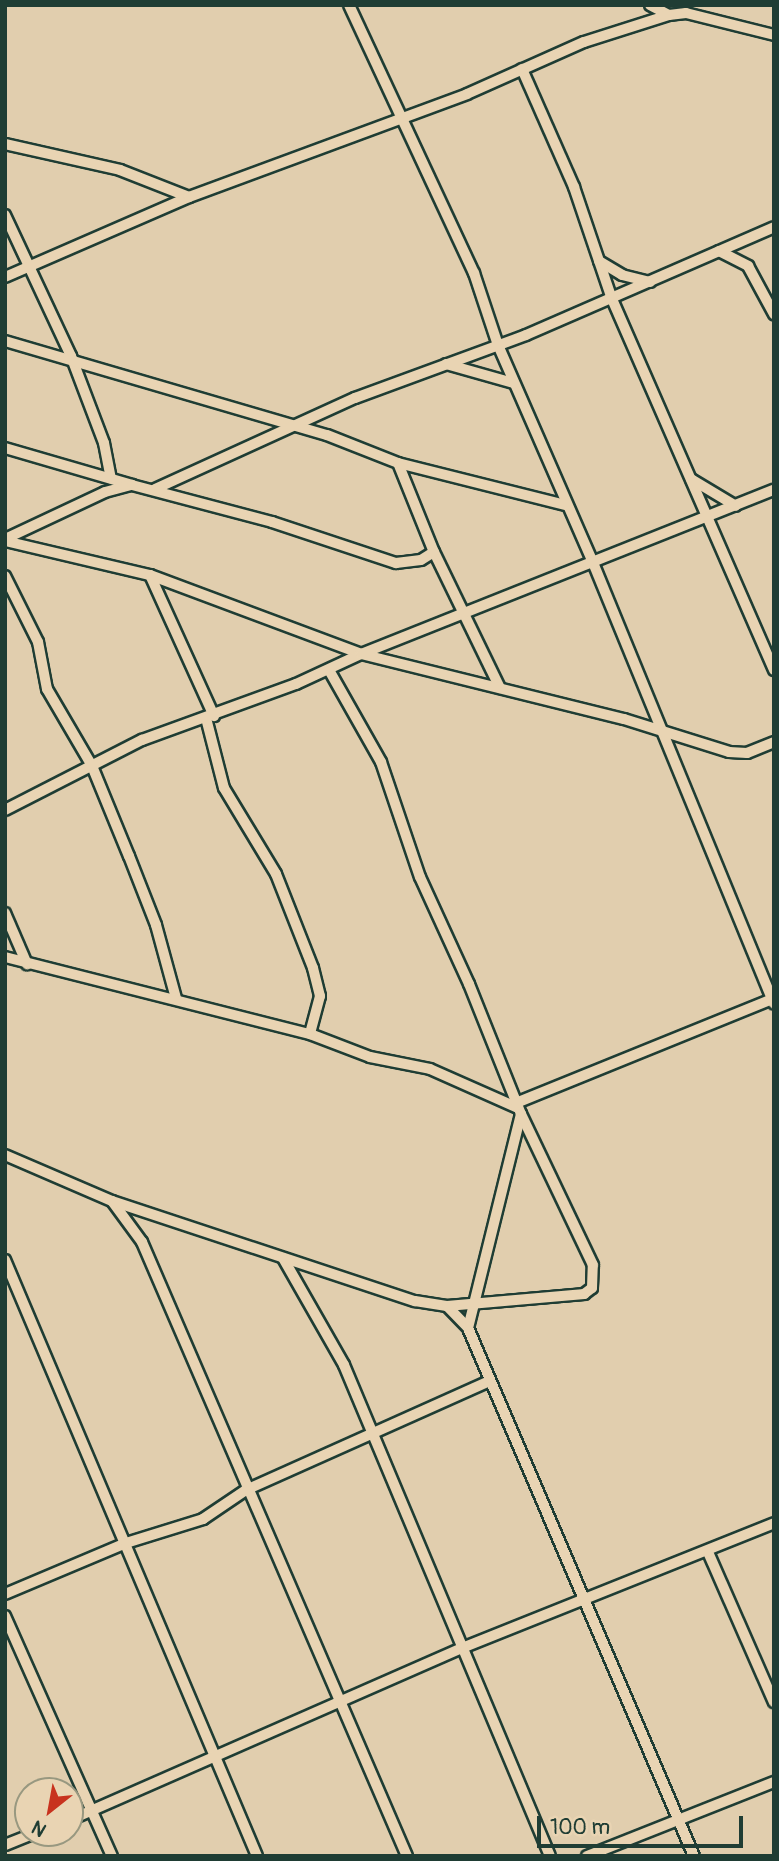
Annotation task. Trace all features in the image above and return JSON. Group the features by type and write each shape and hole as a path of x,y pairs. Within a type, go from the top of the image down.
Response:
{"street":[{"path":"5,957 176,998 310,1034 370,1057 430,1069 518,1108 773,1000 594,565 513,383 474,273 349,5"},
{"path":"650,5 669,15"},
{"path":"686,13 699,5"},
{"path":"5,277 189,197 400,116 467,94 584,42 669,15 686,13 774,35"},
{"path":"522,69 574,187 612,299 704,516 774,670"},
{"path":"5,144 120,170 189,197"},
{"path":"5,215 71,356 104,443 111,478"},
{"path":"155,489 295,426 612,299 774,227"},
{"path":"719,251 748,266 774,314"},
{"path":"599,261 622,275 650,282"},
{"path":"5,341 71,356 295,426 398,463 565,505"},
{"path":"446,364 513,383"},
{"path":"5,448 132,485 155,489 396,563 421,560 434,552"},
{"path":"398,463 434,552 500,688"},
{"path":"689,477 736,506"},
{"path":"5,540 105,492 132,485"},
{"path":"5,810 142,740 210,717 329,670 360,654 594,565 704,516 774,490"},
{"path":"5,540 150,575 360,654 624,719 739,754 774,743"},
{"path":"150,575 210,717 225,788 276,874 313,968 320,996 310,1034"},
{"path":"5,576 30,622 47,689 92,766 156,925 176,998"},
{"path":"5,1156 113,1201 392,1296 447,1306 471,1302 562,1299 592,1288 593,1265 518,1108 469,984 420,877 381,762 329,670"},
{"path":"5,914 27,964"},
{"path":"468,1328 471,1302 518,1108"},
{"path":"113,1201 142,1242 246,1490 407,1856"},
{"path":"284,1258 344,1365 550,1856"},
{"path":"5,1259 257,1856"},
{"path":"447,1306 468,1328 694,1856"},
{"path":"5,1594 126,1543 203,1518 246,1490 490,1381"},
{"path":"84,1814 462,1648 708,1552 774,1523"},
{"path":"708,1552 774,1702"},
{"path":"5,1616 112,1856"},
{"path":"587,1856 774,1782"}]}
